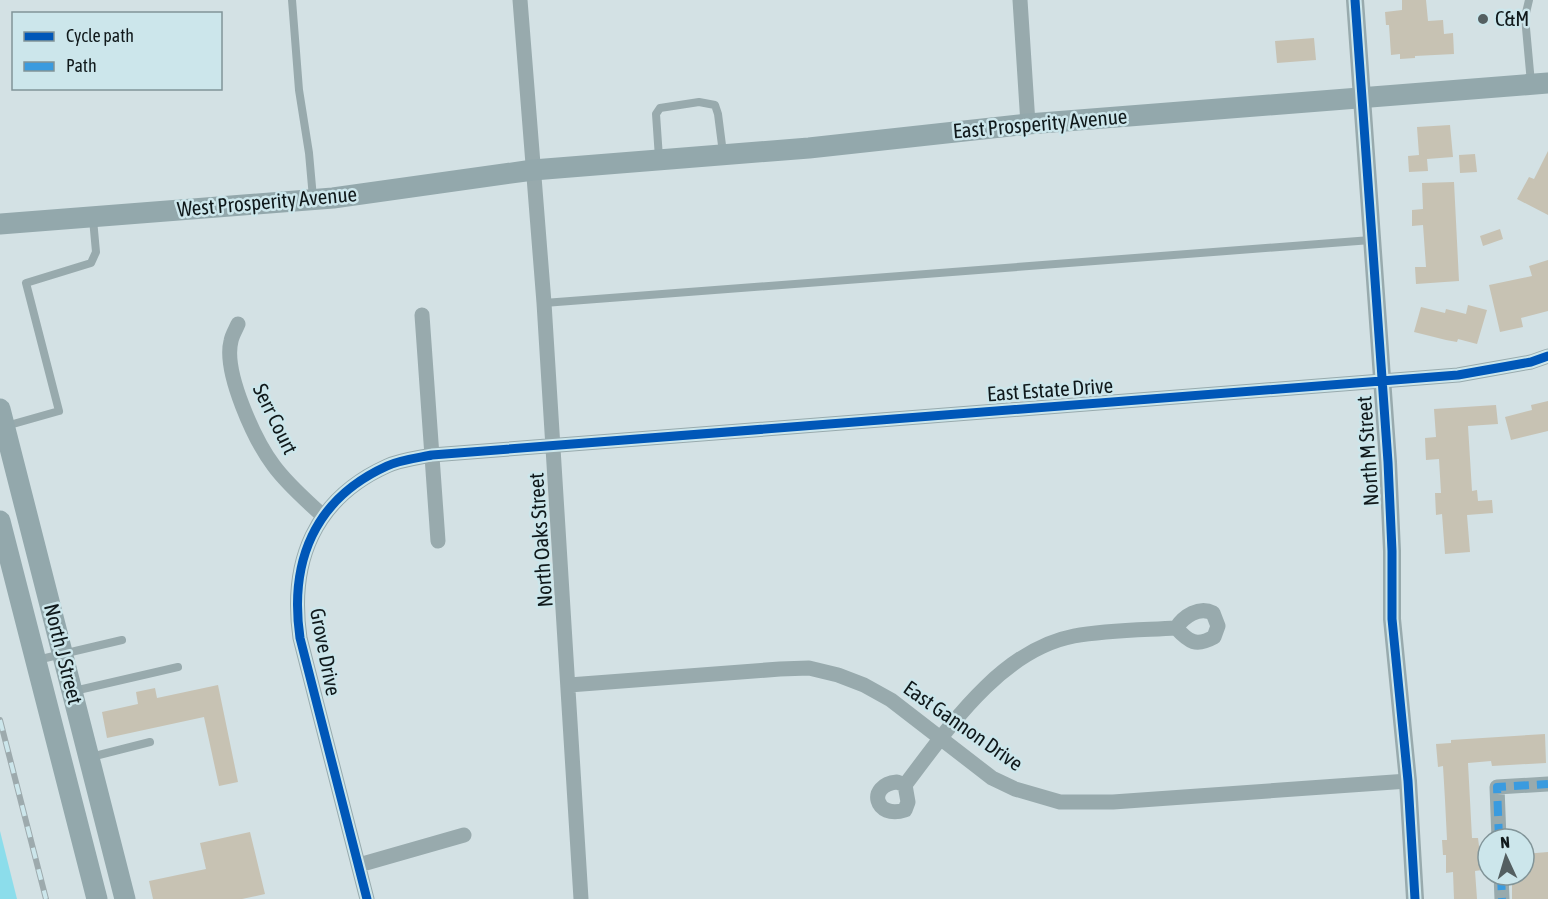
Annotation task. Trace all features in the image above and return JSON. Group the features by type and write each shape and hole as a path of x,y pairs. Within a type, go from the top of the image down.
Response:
{"main road":[{"name":"East Prosperity Avenue","path":"533,170 809,148 1028,124 1540,83"},
{"name":"West Prosperity Avenue","path":"0,224 313,200 533,170"},
{"name":"North J Street","path":"2,418 125,899"},
{"name":"North J Street","path":"0,521 97,899"}],"street":[{"name":"North Oaks Street","path":"519,0 544,303 581,899"},
{"path":"1020,0 1028,124"},
{"name":"North M Street","path":"1355,0 1391,531 1392,619 1408,781 1415,899"},
{"path":"422,315 438,541"},
{"name":"Serr Court","path":"238,324 230,342 230,361 235,386 245,413 273,466 323,516"},
{"name":"East Estate Drive","path":"552,447 1381,382 1498,369 1548,356"},
{"name":"Grove Drive","path":"367,899 300,638 297,599 303,558 311,535 323,516 349,490 387,466 432,455 552,447"},
{"path":"905,785 984,688 1024,655 1072,636 1176,628"},
{"name":"East Gannon Drive","path":"569,685 768,670 809,669 838,675 864,685 891,700 992,778 1015,789 1060,802 1113,802 1408,781"},
{"path":"1499,827 1497,787 1548,784"},
{"path":"358,865 464,835"}],"lane":[{"path":"292,0 299,90 309,153 313,200"},
{"path":"1529,0 1525,17 1540,83"},
{"path":"659,160 657,114 660,108 699,102 715,105 723,155"},
{"path":"2,418 59,411 27,283 90,263 96,252 93,217"},
{"path":"544,303 1372,240"},
{"path":"36,661 122,640"},
{"path":"72,692 178,667"},
{"path":"89,758 150,742"}],"shaded area":[{"path":"0,831 17,899 0,899"}],"building":[{"path":"1402,0 1426,0 1428,21 1443,20 1444,34 1453,33 1454,54 1400,59 1400,54 1391,55 1389,25 1386,25 1385,12 1402,10"},
{"path":"1314,38 1316,60 1277,63 1275,41"},
{"path":"1450,125 1453,157 1427,159 1428,171 1409,172 1408,156 1419,155 1417,127"},
{"path":"1548,151 1548,215 1517,199 1529,177 1534,179"},
{"path":"1475,154 1477,172 1460,173 1459,155"},
{"path":"1454,182 1459,281 1416,284 1415,267 1426,267 1423,225 1412,226 1412,210 1423,209 1422,183"},
{"path":"1500,229 1503,239 1483,246 1480,236"},
{"path":"1548,260 1548,311 1521,318 1523,327 1500,332 1489,285 1532,276 1529,266"},
{"path":"1468,305 1487,310 1477,344 1458,339 1457,342 1446,340 1414,332 1421,307 1445,313 1446,309 1466,314"},
{"path":"1548,401 1548,431 1511,440 1505,417 1532,410 1531,405"},
{"path":"1496,405 1498,424 1468,426 1472,491 1477,490 1478,501 1492,500 1493,513 1467,515 1470,552 1445,554 1442,514 1436,515 1435,493 1441,493 1439,459 1426,460 1425,438 1436,437 1434,409"},
{"path":"218,685 238,782 219,786 204,717 107,738 102,712 138,704 136,692 155,688 157,698"},
{"path":"1545,734 1546,763 1492,766 1491,761 1468,763 1472,838 1476,838 1477,899 1454,899 1453,872 1446,873 1446,855 1443,855 1442,840 1447,840 1443,766 1438,767 1436,744 1451,743 1451,740"},
{"path":"250,832 265,894 242,899 153,899 149,881 206,869 200,843"},
{"path":"1548,852 1548,899 1512,899 1512,887 1536,887 1536,853"}],"railway":[{"path":"0,720 46,899"}],"marked path":[{"path":"1499,827 1497,787 1548,784"},
{"path":"1502,887 1502,899"}],"cycle path":[{"path":"1355,0 1388,462 1392,619 1408,781 1415,899"},
{"path":"367,899 300,638 299,584 303,559 324,515 341,496 362,480 387,466 432,455 1458,375 1531,362 1548,356"}],"place":[{"name":"C&M","path":"1483,19"}]}
